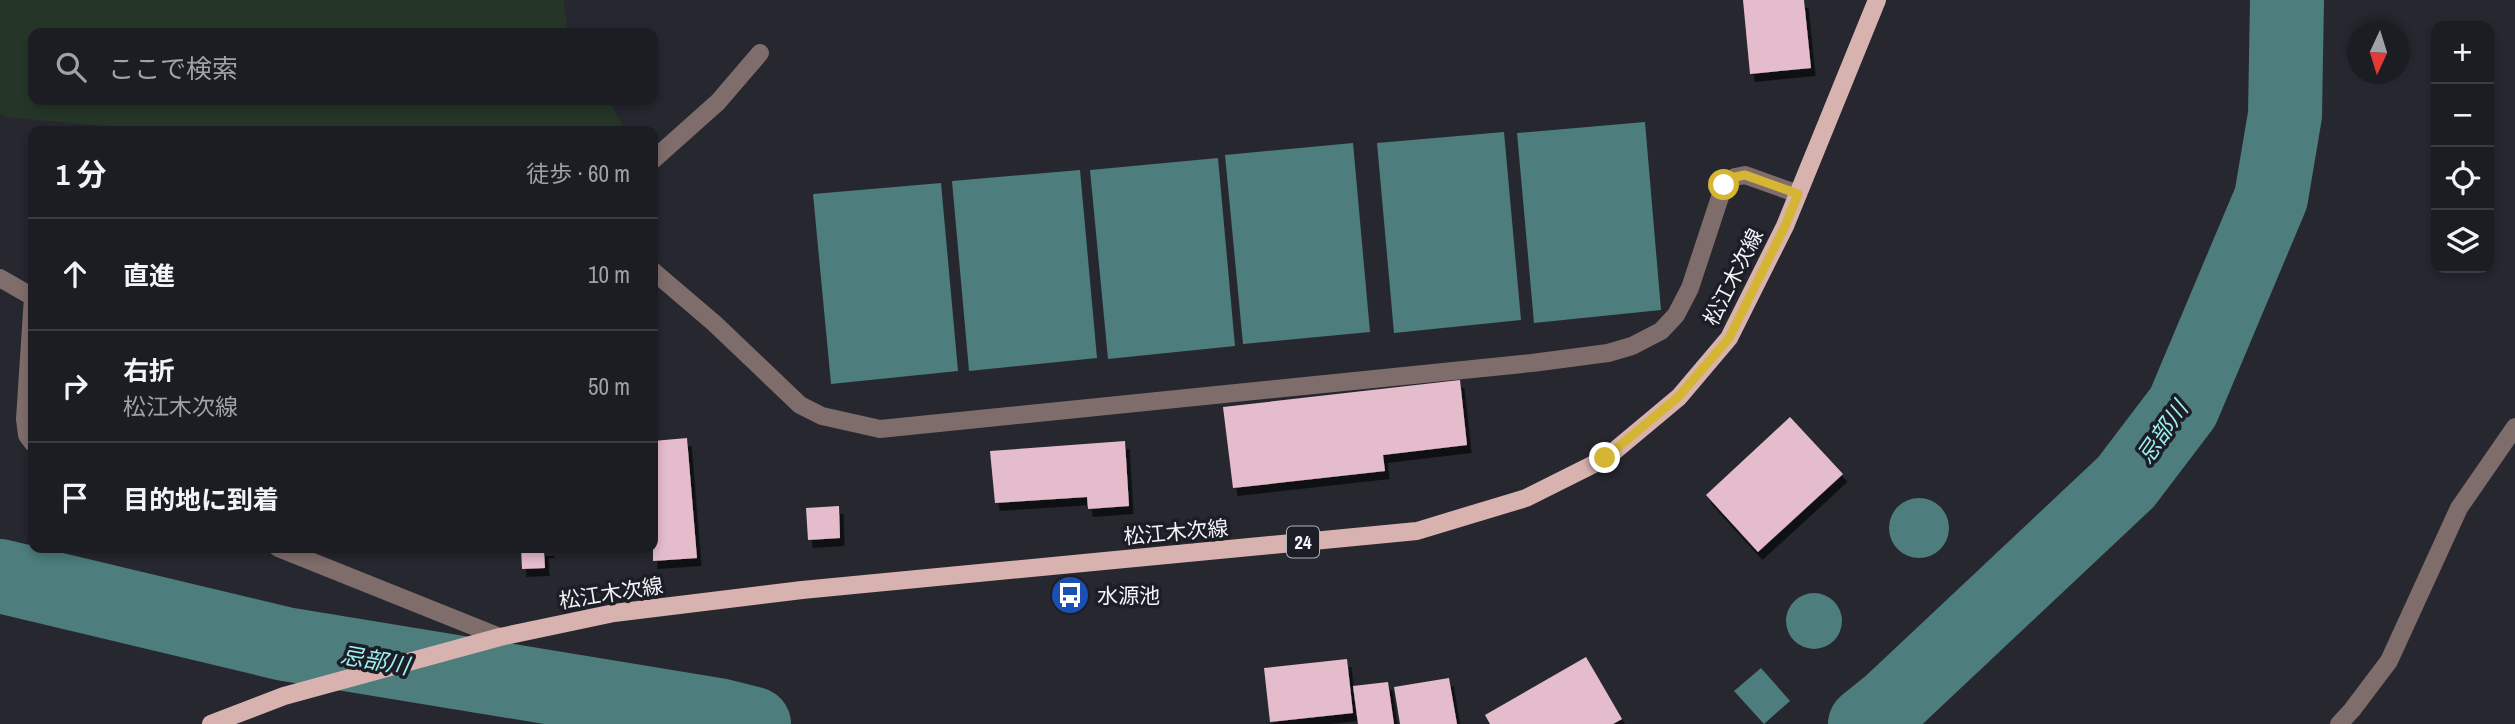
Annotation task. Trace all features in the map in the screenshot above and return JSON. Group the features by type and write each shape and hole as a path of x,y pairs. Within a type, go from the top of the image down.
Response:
{"main road":[{"name":"松江木次線","path":"211,724 242,719 284,696 500,637 614,613 802,590 1417,531 1526,498 1605,458 1678,397 1729,338 1785,226 1877,0"}],"street":[{"path":"658,156 718,102 760,53"},
{"path":"658,275 714,323 800,405 822,416 880,429 1608,353 1632,346 1661,331 1676,315 1690,288 1724,185 1735,177 1745,175 1798,194"},
{"path":"0,278 28,293"},
{"path":"28,364 24,419 28,436"},
{"path":"2339,724 2389,661 2459,508 2515,427"},
{"path":"290,553 500,637"}],"shaded area":[{"path":"0,0 564,0 567,28 28,28 28,105 611,105 623,126 104,126 6,117 0,113"},
{"path":"1645,122 1661,310 1534,323 1517,133"},
{"path":"1504,132 1521,320 1394,333 1377,143"},
{"path":"1353,143 1370,332 1243,344 1225,155"},
{"path":"1218,158 1235,346 1108,359 1090,170"},
{"path":"1080,170 1097,358 969,371 952,181"},
{"path":"941,183 958,371 831,384 813,194"},
{"path":"1913,498 1925,498 1944,511 1949,528 1947,540 1936,553 1925,558 1913,558 1894,545 1889,534 1889,522 1902,503"},
{"path":"1814,593 1825,595 1834,601 1840,610 1840,632 1834,641 1825,647 1814,649 1803,647 1794,641 1788,632 1786,621 1788,610 1794,601 1803,595"},
{"path":"1761,668 1790,701 1764,724 1734,691"}],"building":[{"path":"1743,0 1804,0 1811,68 1750,74"},
{"path":"1460,380 1467,445 1383,455 1385,471 1233,488 1223,407"},
{"path":"1790,417 1843,474 1758,552 1706,495"},
{"path":"687,438 697,558 653,561 653,553 658,553 658,441"},
{"path":"1125,441 1129,506 1088,509 1087,497 995,503 990,451"},
{"path":"839,506 840,538 808,540 806,508"},
{"path":"521,553 544,553 545,568 522,569"},
{"path":"1586,657 1622,719 1613,724 1490,724 1485,715"},
{"path":"1347,659 1353,713 1270,722 1264,668"},
{"path":"1449,678 1457,724 1400,724 1394,687"},
{"path":"1388,682 1394,724 1358,724 1353,686"}],"waterway":[{"name":"忌部川","path":"1865,724 1891,703 2126,482 2183,407 2271,198 2285,115 2287,0"},
{"name":"忌部川","path":"0,576 285,644 718,715 754,724"}],"place":[{"name":"水源池","path":"1070,595"}],"route":[{"path":"1605,458 1678,397 1729,338 1785,226 1798,194 1745,175 1735,177 1724,185"}]}
